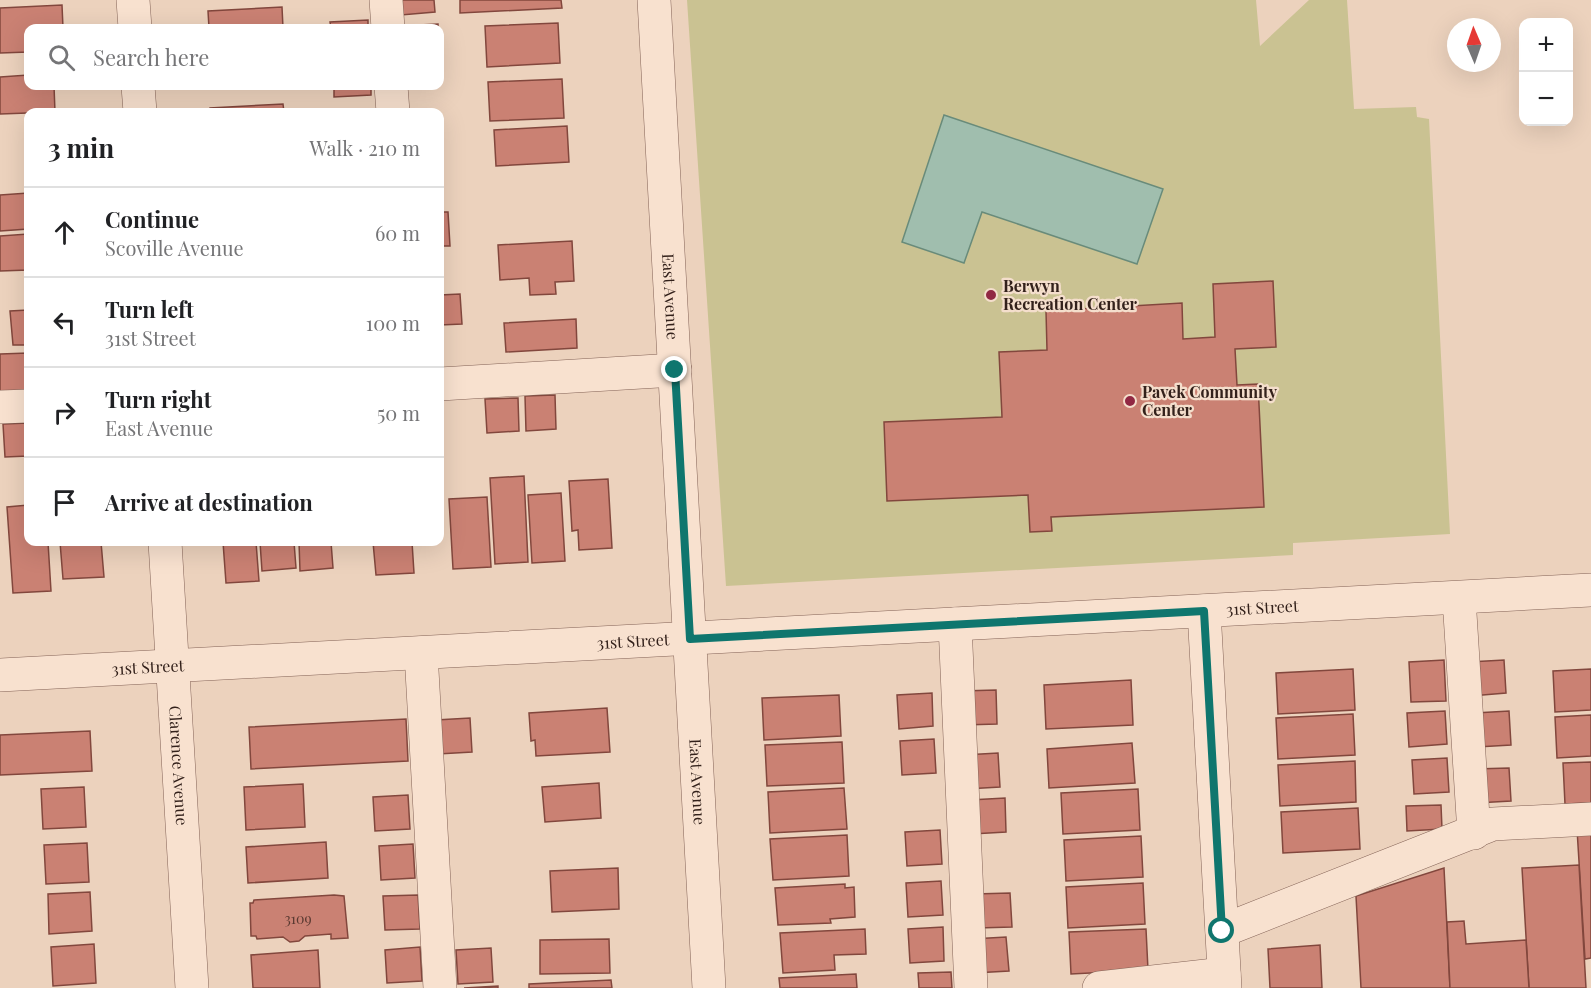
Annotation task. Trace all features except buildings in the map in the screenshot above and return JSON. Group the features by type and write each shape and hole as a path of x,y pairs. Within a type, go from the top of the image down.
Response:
{"street":[{"path":"133,0 135,24"},
{"path":"387,0 388,24"},
{"name":"East Avenue","path":"654,0 709,988"},
{"path":"138,90 140,108"},
{"path":"391,90 393,108"},
{"path":"444,384 675,370"},
{"path":"0,407 24,405"},
{"name":"Clarence Avenue","path":"165,546 192,988"},
{"name":"31st Street","path":"0,675 1591,590"},
{"path":"1459,598 1474,833"},
{"path":"1099,988 1225,981 1204,611"},
{"path":"955,624 971,988"},
{"path":"422,653 440,988"},
{"path":"1222,931 1493,824 1591,819"}],"shaded area":[{"name":"Berwyn Recreation Center","path":"687,0 1256,0 1260,46 1309,0 1347,0 1354,109 1416,107 1417,117 1429,119 1450,534 1293,543 1293,555 726,586"},
{"path":"944,115 1163,189 1137,264 982,212 964,263 902,242"}],"place":[{"name":"Berwyn Recreation Center","path":"991,295"},
{"name":"Pavek Community Center","path":"1130,401"}],"route":[{"path":"675,370 690,639 1204,611 1222,931"}]}
